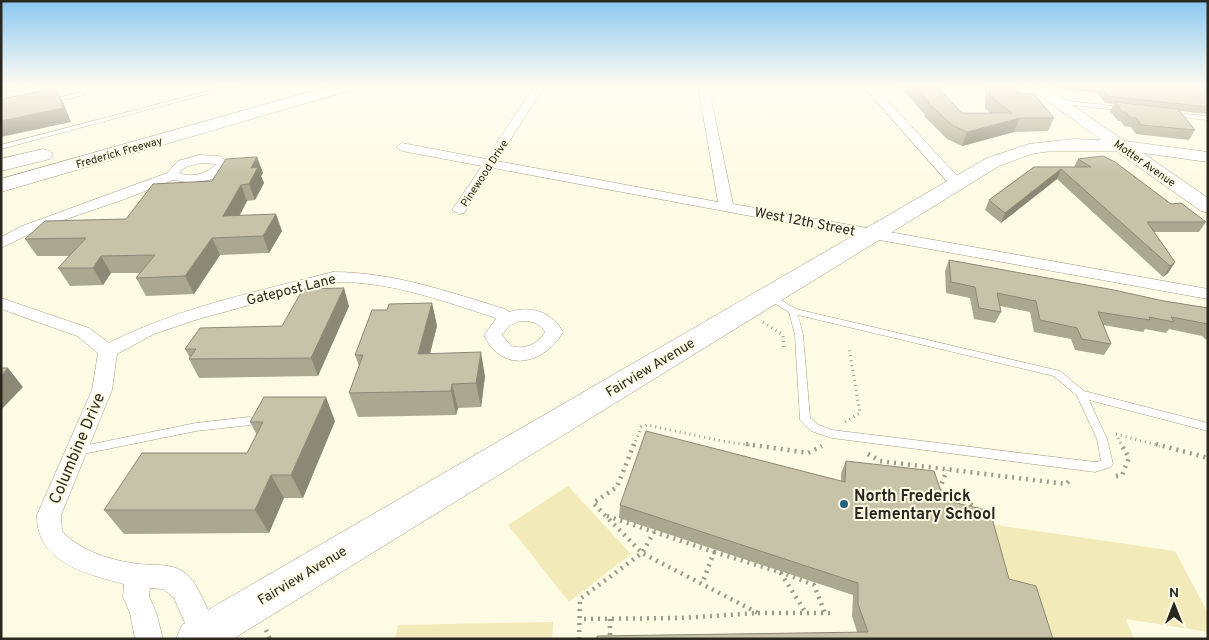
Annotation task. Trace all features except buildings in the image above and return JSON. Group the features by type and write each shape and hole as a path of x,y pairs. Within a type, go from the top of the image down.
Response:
{"highway":[{"name":"Frederick Freeway","path":"130,131 188,115"},
{"name":"Frederick Freeway","path":"1,186 248,115"},
{"name":"Frederick Freeway","path":"1,165 62,149"}],"street":[{"name":"Pinewood Drive","path":"459,210 521,115"},
{"path":"709,115 726,206"},
{"path":"894,115 956,183"},
{"name":"Motter Avenue","path":"1076,115 1208,207"},
{"name":"Fairview Avenue","path":"200,636 874,235 993,162 1028,150 1064,145 1120,145 1208,157"},
{"name":"West 12th Street","path":"402,147 874,235 1208,294"},
{"path":"1,244 44,222 113,199 148,183 173,175"},
{"name":"Gatepost Lane","path":"108,351 148,330 189,316 333,277 377,278 499,312 506,319"},
{"path":"1,303 77,329 108,351"},
{"name":"Columbine Drive","path":"108,351 102,390 49,514 51,536 57,543 98,565 138,576 168,577 183,588 200,636"},
{"path":"138,576 136,597 143,612 150,639"}],"lane":[{"path":"1,147 124,115"},
{"path":"1177,115 1208,118"},
{"path":"769,296 793,311 1057,373 1081,394 1102,439 1107,464 1095,467 865,440 832,434 814,428 805,420 799,335 793,311"},
{"path":"1081,394 1208,427"},
{"path":"76,451 196,427 250,421"}],"path":[{"path":"840,425 860,413 849,348"},
{"path":"758,613 642,553 593,503 617,487 641,426 662,427 722,442 808,454 822,446"},
{"path":"1116,434 1208,458"},
{"path":"926,467 930,475"},
{"path":"939,491 947,470"},
{"path":"934,483 939,491 959,496 976,508 981,516"},
{"path":"606,516 780,572 814,585 825,613"},
{"path":"579,639 580,599 642,553 654,532"},
{"path":"702,584 714,552"},
{"path":"780,572 806,613"},
{"path":"580,620 681,618 758,613 835,613"},
{"path":"610,619 610,639"},
{"path":"265,629 270,639"}],"shaded area":[{"path":"568,486 631,554 569,602 508,525"},
{"path":"981,523 1175,551 1208,613 1208,632 1126,619 1134,639 1039,639 1000,591"},
{"path":"553,622 552,639 395,639 398,625"}],"place":[{"name":"North Frederick Elementary School","path":"844,504"}]}
